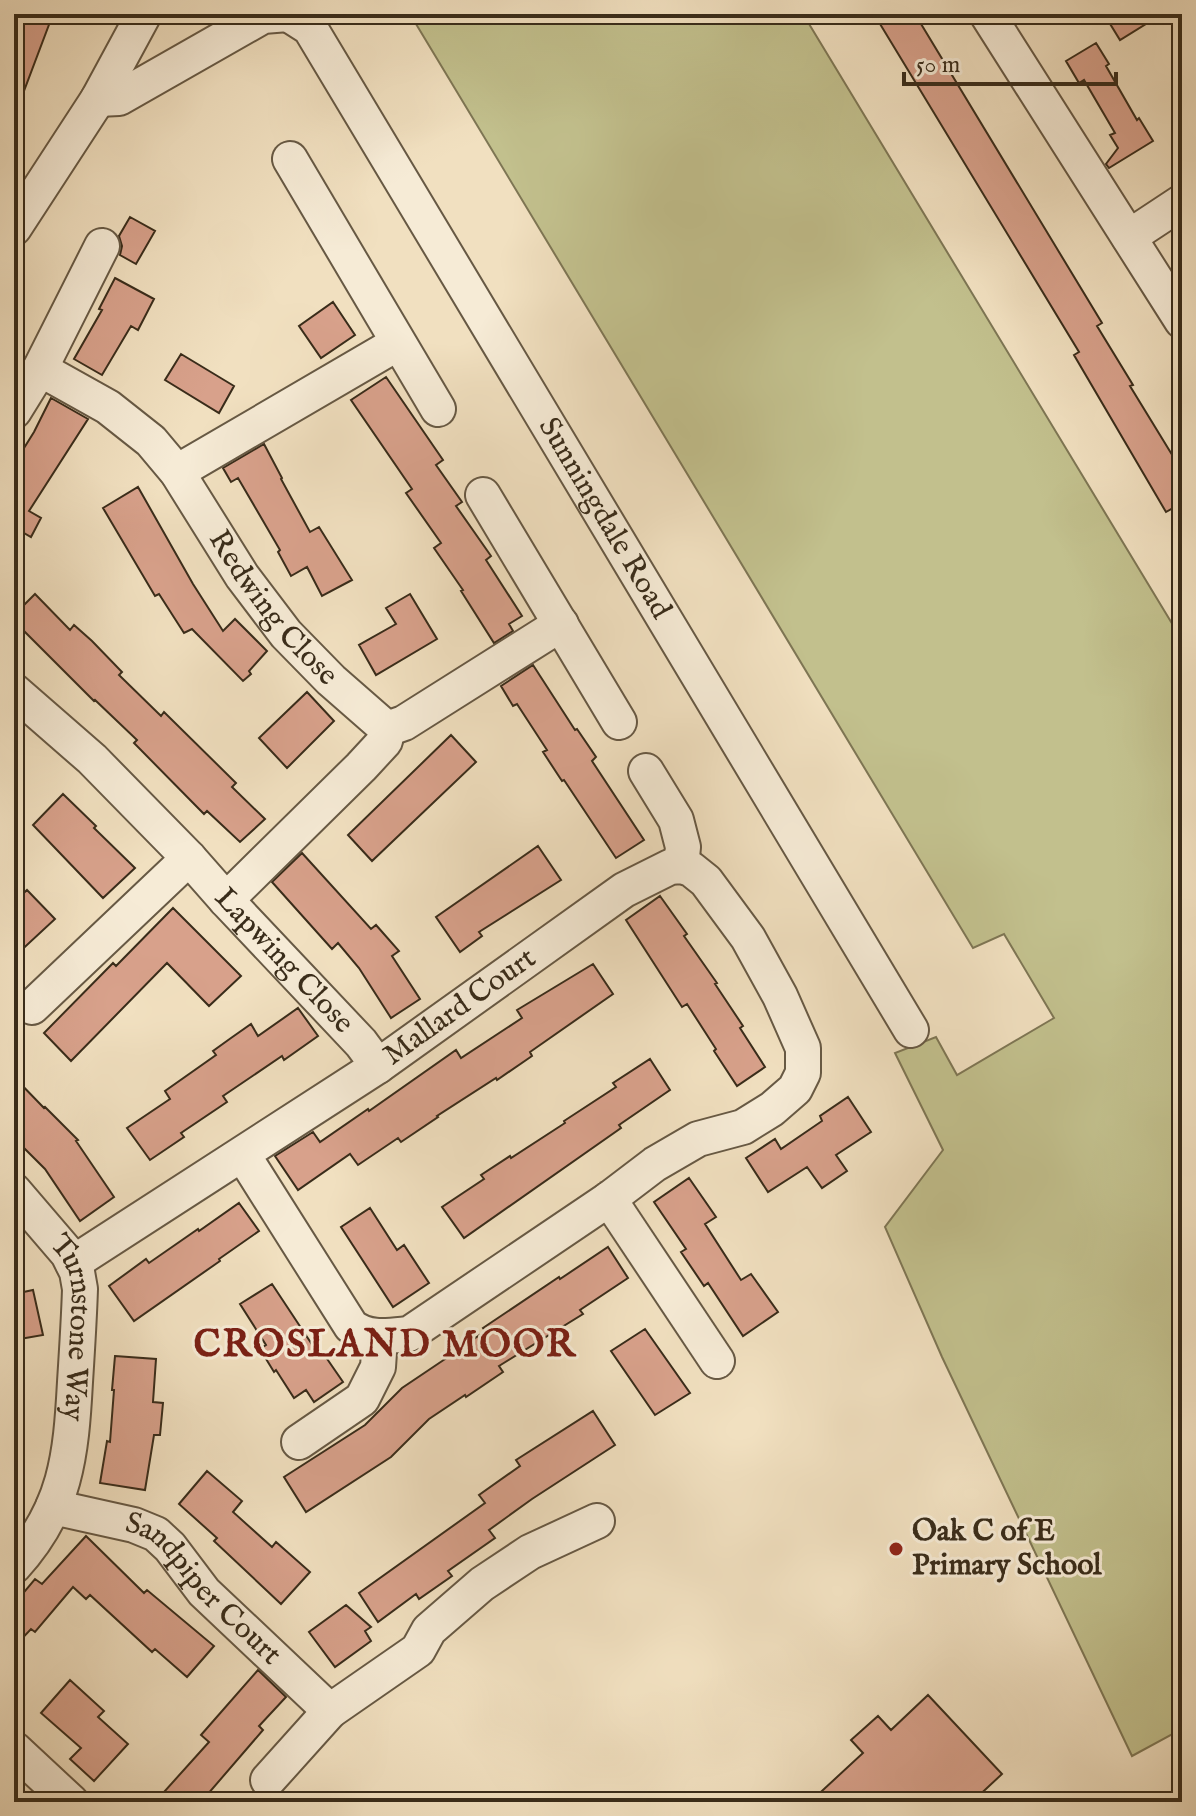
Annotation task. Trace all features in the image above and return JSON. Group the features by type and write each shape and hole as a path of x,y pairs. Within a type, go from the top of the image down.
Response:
{"street":[{"path":"14,228 98,99 144,14"},
{"name":"Sunningdale Road","path":"98,99 119,98 263,16 288,14 310,28 911,1030"},
{"path":"994,17 1182,321"},
{"path":"290,159 438,409"},
{"path":"1129,237 1182,202"},
{"path":"14,411 40,369 102,246"},
{"path":"177,472 398,343"},
{"name":"Redwing Close","path":"40,369 108,407 151,441 177,472 242,576 286,634 331,680 387,729"},
{"path":"483,495 619,722"},
{"path":"226,900 361,767 385,741 387,729 404,723 561,624"},
{"name":"Lapwing Close","path":"14,691 92,759 189,858 361,1043 378,1066"},
{"path":"243,1155 351,1326 360,1334 380,1337 409,1334 609,1199 655,1164 698,1139 743,1127 772,1109 795,1089 803,1073 803,1048 780,996 748,938 706,881 691,869 681,866 683,847 676,820 646,771"},
{"path":"32,1007 189,858"},
{"name":"Mallard Court","path":"73,1263 378,1066 624,890 670,867 681,866"},
{"name":"Turnstone Way","path":"14,1191 68,1254 80,1289 67,1468 53,1507 37,1537 14,1566"},
{"path":"609,1199 717,1361"},
{"path":"299,1442 362,1399 378,1367 380,1337"},
{"name":"Sandpiper Court","path":"53,1507 134,1525 156,1534 170,1547 204,1592 330,1711"},
{"path":"268,1780 330,1711 418,1650 429,1630 482,1584 530,1552 597,1521"},
{"path":"14,1749 71,1802"}],"shaded area":[{"path":"410,14 803,14 1182,640 1182,1729 1132,1756 942,1357 885,1227 943,1150 895,1053 936,1037 957,1075 1054,1018 1004,934 973,948"}],"building":[{"path":"14,14 53,14 16,112 14,111"},
{"path":"874,14 915,14 1102,323 1097,326 1182,471 1182,503 1166,512 1074,355 1079,352"},
{"path":"1104,14 1162,14 1120,40"},
{"path":"1096,43 1137,120 1139,118 1153,141 1109,168 1106,164 1118,148 1110,135 1115,133 1084,80 1079,83 1066,61"},
{"path":"130,217 155,231 136,264 120,255 122,246 119,236"},
{"path":"115,278 154,299 138,330 131,326 102,375 74,359 102,310 99,309"},
{"path":"333,302 355,335 321,358 299,326"},
{"path":"181,354 234,386 219,413 165,380"},
{"path":"386,377 443,460 436,465 462,502 456,506 491,556 486,560 522,616 509,624 513,631 494,643 434,548 441,543 406,493 412,489 351,400"},
{"path":"51,398 88,419 29,511 41,518 31,537 17,529 14,534 14,464"},
{"path":"264,444 310,532 319,527 352,580 322,596 307,567 291,576 278,552 280,550 238,478 231,482 223,468"},
{"path":"138,487 223,631 235,619 267,651 243,681 192,629 184,633 159,594 155,596 103,508"},
{"path":"35,594 70,630 74,625 92,641 122,672 119,675 161,716 164,712 236,783 232,787 265,819 240,842 207,811 204,814 134,743 137,740 14,621 14,615"},
{"path":"410,594 437,639 376,675 359,645 396,624 386,608"},
{"path":"533,665 596,757 592,761 644,840 616,858 543,752 547,750 517,704 513,706 501,686"},
{"path":"307,692 334,721 287,768 259,738"},
{"path":"451,735 476,762 372,861 348,835"},
{"path":"63,794 135,868 103,898 33,825"},
{"path":"538,846 561,880 479,932 482,936 460,952 436,917"},
{"path":"302,853 371,929 376,925 399,951 392,956 420,999 391,1018 359,968 338,943 332,949 272,882"},
{"path":"27,890 55,919 14,957 14,902"},
{"path":"660,896 687,934 684,936 717,983 765,1067 737,1086 687,1004 682,1007 626,920"},
{"path":"173,908 241,976 209,1006 167,963 71,1061 44,1033"},
{"path":"593,964 613,994 530,1052 532,1056 401,1142 398,1138 358,1165 350,1154 298,1190 275,1156 313,1132 320,1142 456,1050 461,1058 522,1018 517,1010"},
{"path":"298,1008 318,1036 223,1096 227,1102 181,1133 184,1137 150,1160 127,1128 170,1099 165,1091 216,1055 213,1051 231,1038 251,1024 258,1036"},
{"path":"650,1059 670,1090 464,1238 442,1207 484,1179 481,1175 565,1123 616,1087 613,1083"},
{"path":"14,1077 78,1140 114,1197 80,1221 45,1169 14,1138"},
{"path":"848,1097 871,1132 836,1155 847,1171 822,1188 807,1167 768,1192 746,1158 775,1139 781,1149 822,1121 820,1116"},
{"path":"689,1178 716,1217 705,1224 741,1280 751,1274 778,1312 743,1336 708,1283 704,1286 681,1252 686,1249 654,1202"},
{"path":"239,1203 259,1231 134,1321 109,1286 146,1259 149,1263"},
{"path":"370,1208 397,1250 404,1245 429,1283 393,1307 341,1227"},
{"path":"608,1247 628,1278 580,1310 583,1314 499,1366 503,1372 429,1419 391,1457 306,1512 284,1477 365,1425 402,1388 485,1331 483,1328"},
{"path":"272,1284 319,1355 323,1353 343,1382 314,1402 306,1390 294,1398 276,1370 274,1372 260,1349 266,1345 240,1304"},
{"path":"33,1290 43,1335 14,1340 14,1294"},
{"path":"645,1329 690,1393 655,1415 611,1351"},
{"path":"115,1356 156,1359 153,1402 163,1403 160,1435 154,1435 145,1490 100,1483 107,1441 110,1442"},
{"path":"593,1411 615,1445 489,1530 495,1538 448,1571 452,1576 419,1599 416,1594 378,1622 359,1593 485,1503 479,1495 520,1466 516,1460"},
{"path":"207,1471 242,1501 233,1512 272,1547 276,1542 310,1572 281,1604 179,1504"},
{"path":"86,1536 144,1593 147,1590 214,1646 187,1677 155,1649 152,1652 90,1595 86,1599 73,1587 35,1632 31,1629 14,1647 14,1604 35,1579 42,1584"},
{"path":"346,1605 371,1627 365,1631 371,1641 335,1667 309,1632"},
{"path":"258,1670 286,1697 259,1726 263,1730 201,1802 155,1802 209,1742 201,1735"},
{"path":"70,1680 104,1711 98,1717 128,1744 94,1781 70,1759 81,1748 41,1713"},
{"path":"928,1695 1002,1774 972,1802 810,1802 863,1753 851,1740 878,1716 891,1730"}],"place":[{"name":"Oak C of E Primary School","path":"896,1549"}],"district":[{"name":"CROSLAND MOOR","path":"385,1346"}]}
